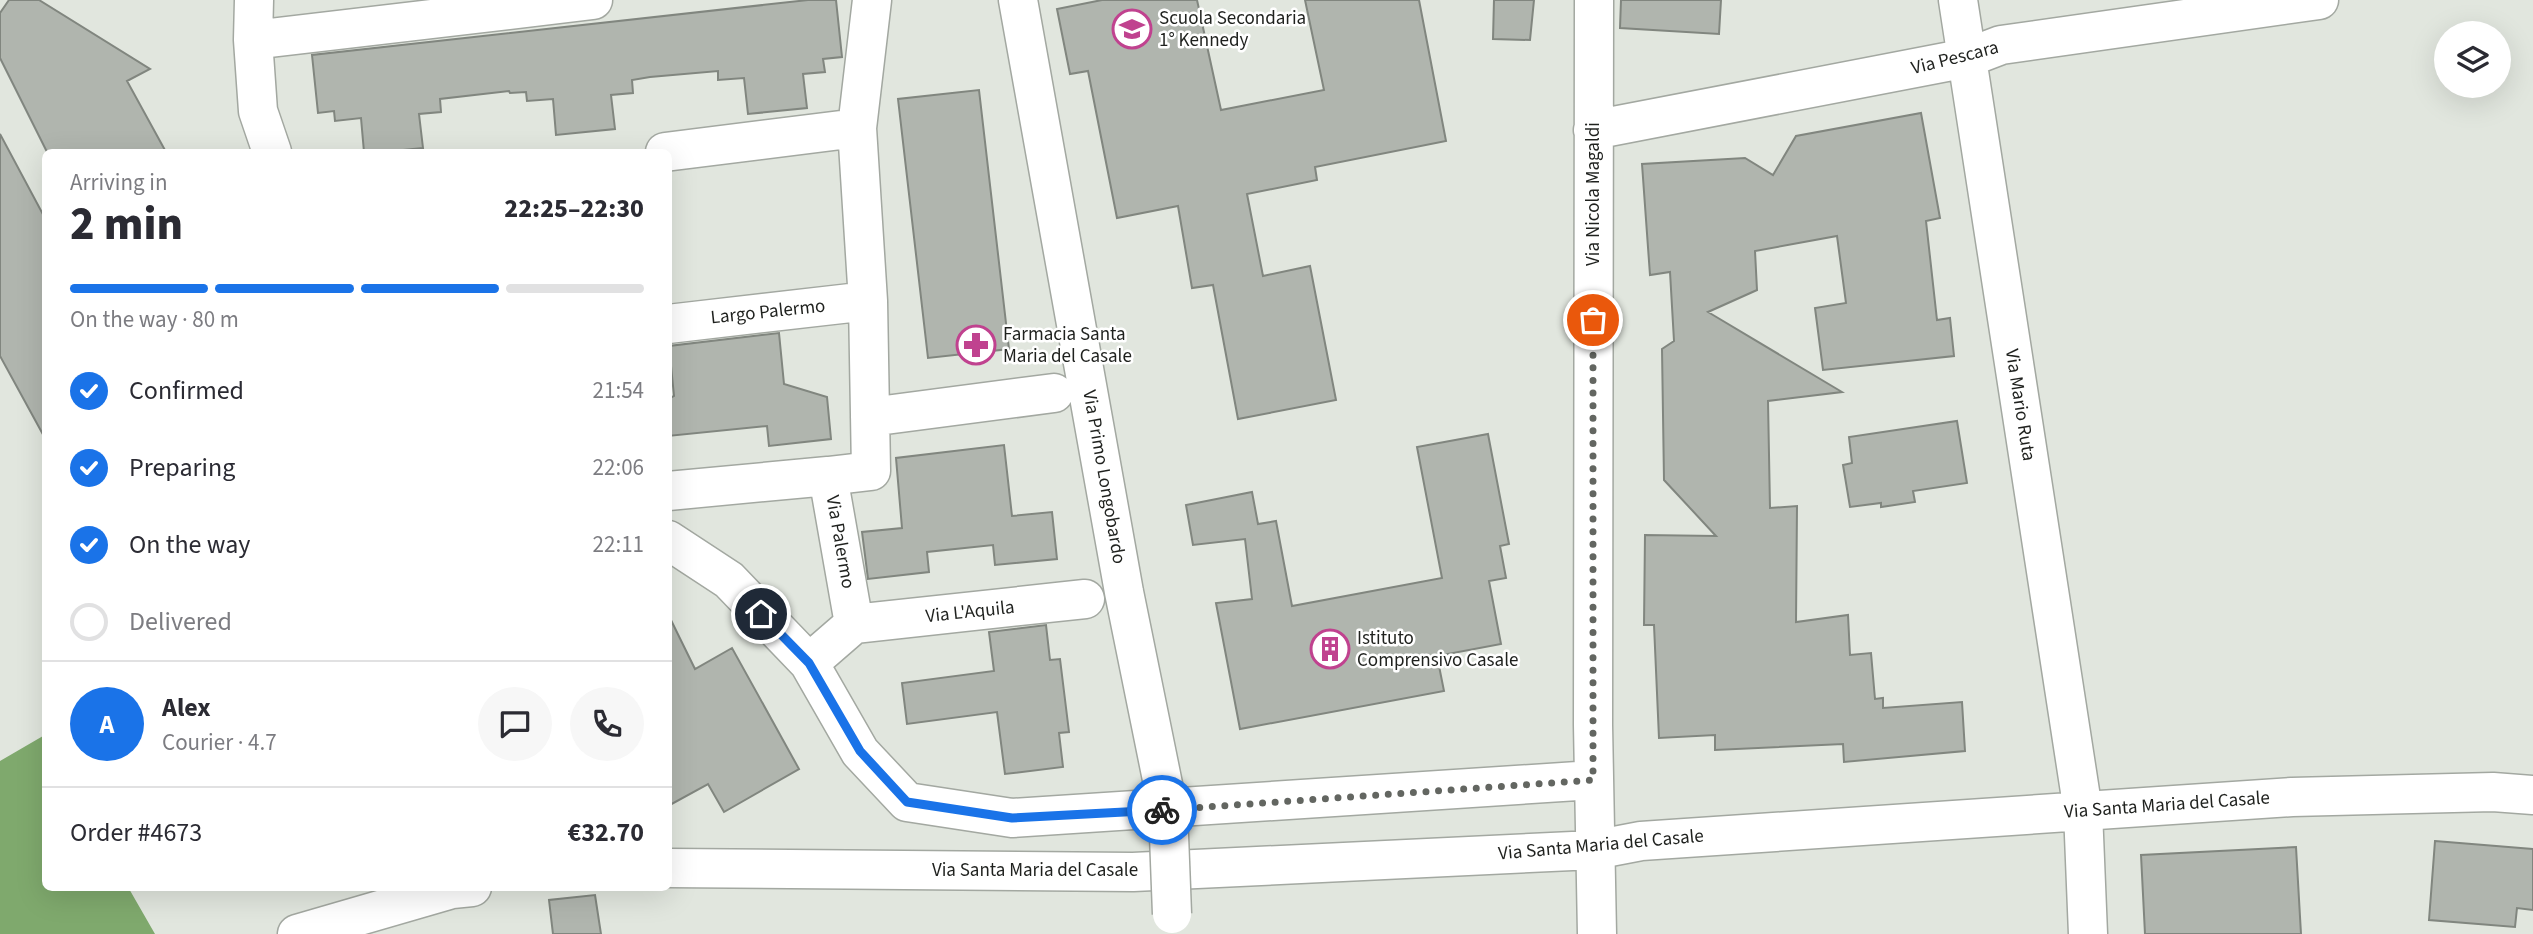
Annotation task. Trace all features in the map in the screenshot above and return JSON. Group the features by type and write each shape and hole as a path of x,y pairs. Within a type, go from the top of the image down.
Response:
{"street":[{"path":"254,0 253,40 258,111 271,149"},
{"path":"253,40 593,0"},
{"path":"828,476 871,471 868,301 857,128 872,0"},
{"name":"Via Primo Longobardo","path":"1018,0 1124,592 1168,809 1172,924"},
{"name":"Via Nicola Magaldi","path":"1594,0 1593,780 1597,934"},
{"name":"Via Mario Ruta","path":"1958,0 2082,811 2088,934"},
{"name":"Via Pescara","path":"1593,131 1967,58 2001,45 2319,0"},
{"path":"672,151 857,128"},
{"name":"Largo Palermo","path":"672,324 868,301"},
{"path":"870,417 1054,393"},
{"name":"Via Palermo","path":"672,491 828,476 854,624"},
{"path":"672,543 729,580 809,663 860,751 907,802 1012,818 1593,780"},
{"name":"Via L'Aquila","path":"854,624 1085,599"},
{"path":"809,663 854,624"},
{"name":"Via Santa Maria del Casale","path":"672,868 1133,872 1594,850 1641,841 2292,797 2493,792 2533,795"},
{"path":"297,934 448,891"}],"shaded area":[{"path":"42,737 42,891 130,891 155,934 0,934 0,761"}],"building":[{"path":"9,0 39,0 150,69 127,81 164,149 46,149 0,58 0,13"},
{"path":"808,0 836,0 842,57 823,59 825,72 803,74 807,108 748,114 744,78 718,80 718,71 650,77 632,80 633,93 611,95 615,129 556,135 553,99 527,101 526,92 509,91 440,99 441,112 419,114 423,148 364,149 361,118 335,121 334,111 318,113 312,55"},
{"path":"1102,0 1197,0 1221,110 1324,90 1305,0 1419,0 1446,141 1315,167 1317,180 1247,194 1263,276 1310,266 1336,400 1238,419 1213,285 1192,288 1178,206 1117,218 1088,71 1070,74 1057,9"},
{"path":"1494,0 1534,0 1530,40 1493,39"},
{"path":"1621,0 1721,0 1719,34 1620,28"},
{"path":"979,90 1009,349 928,358 898,99"},
{"path":"1921,113 1940,218 1926,221 1937,320 1950,318 1954,356 1823,370 1815,308 1846,303 1837,236 1755,251 1757,290 1708,312 1842,392 1768,401 1770,508 1797,506 1796,622 1848,615 1850,655 1871,653 1875,699 1883,698 1883,708 1962,702 1965,751 1844,762 1843,744 1715,750 1715,735 1659,738 1654,625 1644,625 1645,535 1716,536 1664,480 1662,349 1674,341 1670,272 1650,275 1642,164 1745,158 1773,175 1796,136"},
{"path":"0,134 42,213 42,433 0,356"},
{"path":"779,333 784,384 827,397 831,439 769,446 767,426 672,436 672,346"},
{"path":"1957,421 1967,483 1913,491 1915,502 1881,507 1881,503 1850,507 1843,465 1852,463 1849,437"},
{"name":"Istituto Comprensivo Casale","path":"1488,434 1509,544 1500,546 1506,578 1489,581 1501,644 1437,656 1444,691 1240,729 1216,603 1252,599 1245,539 1193,545 1186,505 1252,492 1258,524 1276,521 1292,606 1442,578 1417,447"},
{"path":"1004,445 1012,516 1052,512 1057,559 995,565 993,545 927,552 929,572 868,579 862,532 902,528 896,458"},
{"path":"672,622 695,669 732,648 799,769 724,812 708,784 672,804"},
{"path":"1046,625 1050,660 1060,659 1069,732 1059,733 1063,767 1005,774 997,712 907,724 902,683 994,671 989,632"},
{"path":"2435,841 2533,849 2533,910 2517,908 2515,927 2429,920"},
{"path":"2296,847 2301,934 2145,934 2141,855"},
{"path":"595,895 601,934 553,934 549,900"}],"way so far":[{"path":"1162,810 1593,780 1593,320"}],"place":[{"name":"Scuola Secondaria 1° Kennedy","path":"1132,29"},
{"name":"Farmacia Santa Maria del Casale","path":"976,345"},
{"name":"Istituto Comprensivo Casale","path":"1330,649"}],"route":[{"path":"761,614 809,663 860,751 907,802 1012,818 1162,810"}]}
